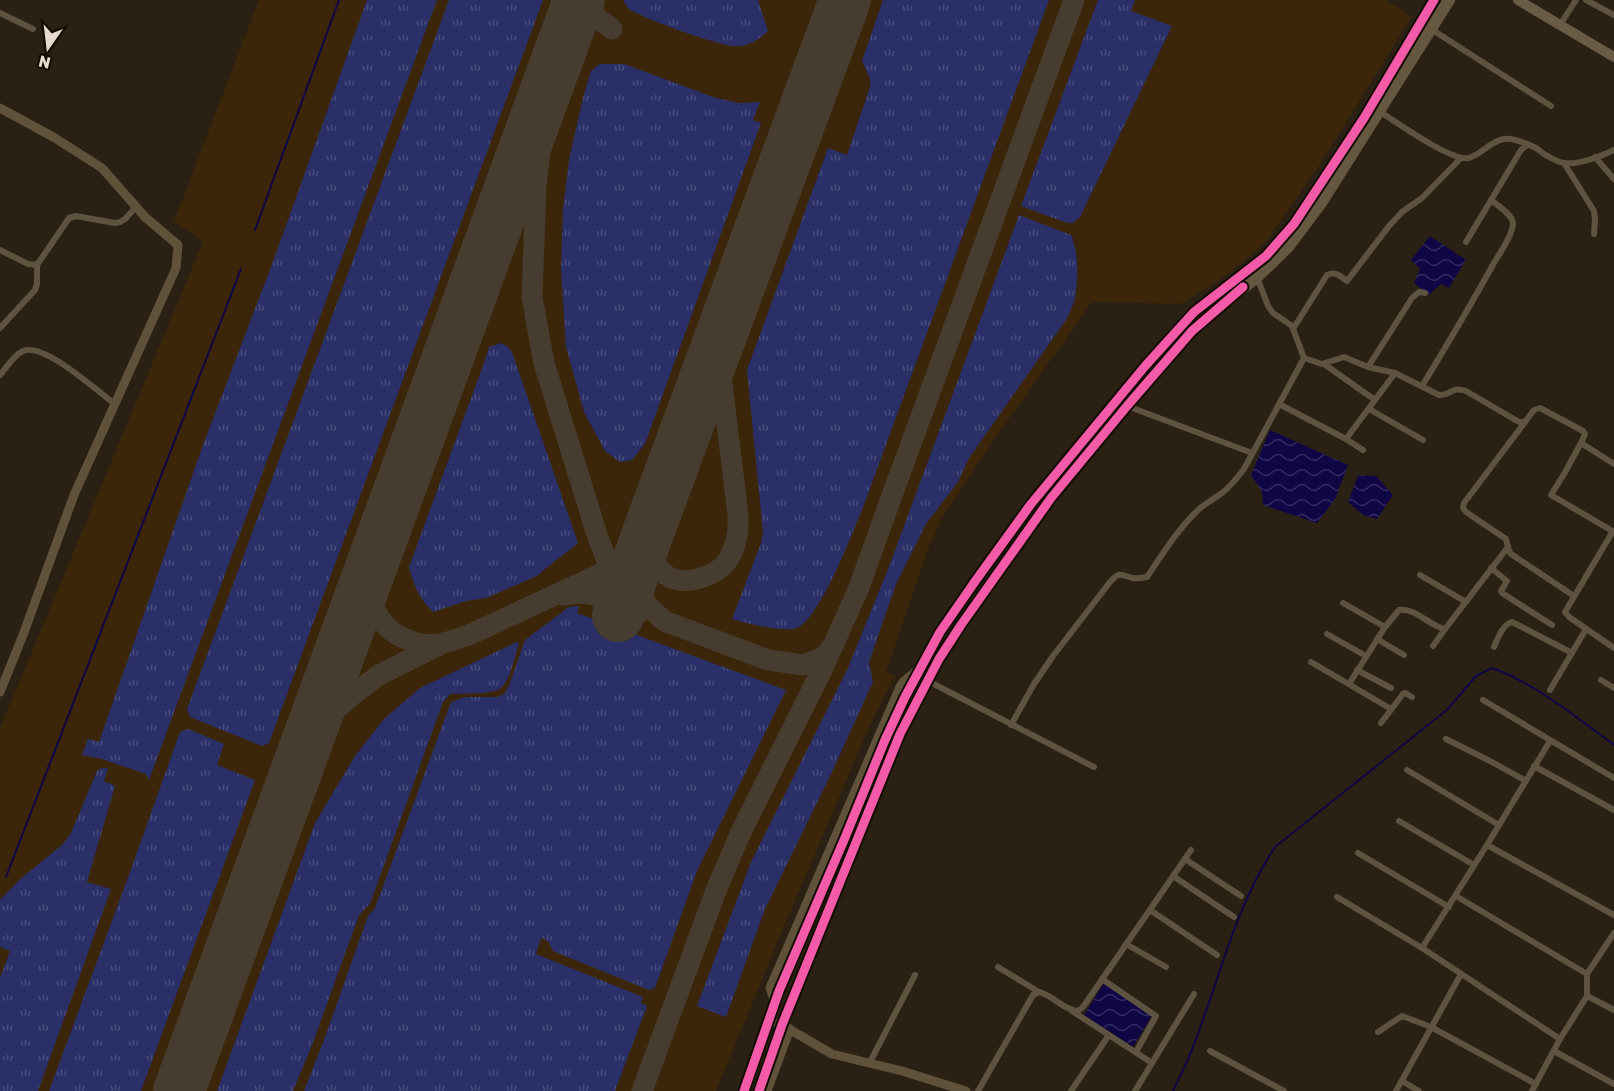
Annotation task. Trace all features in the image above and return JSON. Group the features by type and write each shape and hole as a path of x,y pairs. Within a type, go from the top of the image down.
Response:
{"highway":[{"path":"744,1091 775,1002 885,740 921,667 955,609 1066,460 1119,397 1194,312 1266,256 1294,224 1364,118 1434,0"},
{"path":"759,1091 900,734 939,659 1051,498 1127,406 1192,331 1257,277 1288,247 1303,228 1321,204 1449,0"}],"main road":[{"path":"1518,0 1614,57"}],"street":[{"path":"1560,25 1576,0"},
{"path":"1586,0 1614,15"},
{"path":"0,13 33,29"},
{"path":"1431,29 1551,106"},
{"path":"0,108 55,138 102,168 145,217 178,244 176,268 75,495 0,692"},
{"path":"1379,111 1450,155 1461,158 1470,158 1504,139 1514,139 1564,163 1595,158 1614,150"},
{"path":"1466,242 1521,150 1527,145"},
{"path":"1293,329 1327,275 1338,274 1347,280 1402,212 1422,198 1461,158"},
{"path":"1595,158 1614,179"},
{"path":"1564,163 1594,211 1594,234"},
{"path":"1422,386 1508,239 1513,222 1491,200"},
{"path":"0,328 34,290 37,284 37,265 69,218 76,216 115,223 120,222 136,207"},
{"path":"0,250 28,264 37,265"},
{"path":"1011,725 1047,665 1116,575 1124,574 1132,578 1147,577 1165,549 1188,521 1200,508 1235,481 1244,469 1304,358 1292,326 1273,313 1268,306 1257,277"},
{"path":"1368,367 1412,298 1419,292 1425,292"},
{"path":"0,375 18,354 37,350 67,368 115,404"},
{"path":"1324,363 1344,357 1368,367 1395,373 1443,396 1453,389 1466,391 1515,421 1525,422"},
{"path":"1304,358 1324,363 1375,400"},
{"path":"1346,439 1395,373"},
{"path":"1279,404 1363,450"},
{"path":"1127,406 1252,453"},
{"path":"1574,596 1511,554 1504,537 1466,512 1463,507 1534,410 1540,408 1585,434 1551,495 1613,532 1574,596 1566,609 1566,614 1614,648"},
{"path":"1369,409 1424,440"},
{"path":"1581,443 1614,464"},
{"path":"1433,646 1508,547"},
{"path":"1491,568 1507,580 1501,592 1552,625"},
{"path":"1420,574 1466,602"},
{"path":"1343,603 1385,627"},
{"path":"1349,684 1385,627 1395,613 1401,609 1445,629"},
{"path":"1494,647 1505,625 1512,621 1572,653"},
{"path":"1550,690 1586,629"},
{"path":"1327,634 1366,656"},
{"path":"1377,639 1404,655"},
{"path":"1311,662 1391,709"},
{"path":"1357,670 1391,688"},
{"path":"1601,680 1614,688"},
{"path":"927,681 1094,767"},
{"path":"1381,723 1402,694 1405,693 1412,697"},
{"path":"1482,700 1614,778"},
{"path":"1446,739 1490,760 1526,781"},
{"path":"1422,948 1550,741"},
{"path":"1534,766 1614,810"},
{"path":"1407,770 1499,825"},
{"path":"1399,821 1474,865"},
{"path":"1487,845 1614,915"},
{"path":"1071,1010 1078,1011 1083,1007 1191,850"},
{"path":"1358,854 1449,907"},
{"path":"1185,860 1241,896"},
{"path":"1173,876 1234,916"},
{"path":"1456,896 1587,974"},
{"path":"1337,897 1422,948 1560,1039"},
{"path":"1150,910 1217,955"},
{"path":"1532,1091 1560,1039 1587,996 1587,974 1612,941 1614,933"},
{"path":"1126,944 1166,967"},
{"path":"998,967 1046,994 1152,1063"},
{"path":"1396,1091 1461,974"},
{"path":"870,1062 915,975"},
{"path":"1102,980 1156,1016 1136,1052"},
{"path":"978,1091 1033,995 1039,992"},
{"path":"1135,1091 1194,994"},
{"path":"1587,996 1614,1010"},
{"path":"1377,1032 1402,1016 1431,1027 1536,1084"},
{"path":"768,1020 786,1027 832,1054 870,1062 960,1090"},
{"path":"767,1091 786,1027"},
{"path":"1071,1091 1109,1035"},
{"path":"1210,1051 1284,1091"},
{"path":"1554,1051 1614,1084"},
{"path":"1402,1081 1419,1091"}],"shaded area":[{"path":"259,0 1385,0 1412,16 1319,166 1265,243 1220,280 1180,304 1092,302 993,441 941,520 928,549 886,672 895,676 869,727 716,1091 0,1091 0,728 203,242 174,221"}],"green space":[{"path":"367,0 437,0 149,780 146,774 102,759 82,755 88,739 99,742 203,445 274,259"},
{"path":"449,0 543,0 269,743 262,746 190,717 187,709"},
{"path":"623,0 758,0 768,31 748,44 726,45 647,18 628,8"},
{"path":"883,0 1049,0 865,502 836,571 816,608 806,621 797,628 791,629 765,627 732,619 761,543 763,532 747,370 828,148 847,155 870,87 870,79 862,61"},
{"path":"1098,0 1135,0 1131,11 1172,26 1080,217 1073,223 1067,223 1021,206"},
{"path":"600,64 624,64 713,97 738,103 760,102 753,120 761,123 645,444 632,460 620,462 605,451 584,412 566,347 561,269 563,210 569,160 591,71"},
{"path":"1019,215 1071,235 1077,266 1073,305 1068,317 969,458 958,482 926,524 896,584 869,662 873,682 765,909 726,1017 697,1006 751,862 848,668 890,564"},
{"path":"501,343 512,352 578,543 535,577 486,598 466,601 433,612 418,591 409,567 489,347"},
{"path":"579,606 577,613 786,690 697,871 655,988 649,990 553,951 548,941 541,938 536,954 643,997 641,1003 647,1006 615,1091 304,1091 368,916 375,908 451,702 465,697 497,697 504,694 525,640 569,607"},
{"path":"517,642 519,644 512,667 501,688 485,693 450,694 443,702 370,904 359,915 293,1091 217,1091 315,823 355,756 384,719 420,688"},
{"path":"188,729 224,744 217,765 255,780 141,1091 49,1091 180,732"},
{"path":"108,768 104,781 115,786 87,882 111,889 38,1091 0,1091 0,978 10,951 0,947 0,900 19,880 63,844 71,833 97,771"}],"water":[{"path":"1430,236 1466,260 1449,288 1441,284 1429,295 1414,283 1420,269 1411,260"},
{"path":"1270,430 1348,465 1335,499 1317,523 1263,505 1262,491 1251,475"},
{"path":"1358,475 1376,476 1393,495 1377,519 1363,515 1348,502"},
{"path":"1104,983 1152,1015 1133,1047 1084,1015"}],"waterway":[{"path":"255,230 339,0"},
{"path":"6,877 241,269"},
{"path":"1173,1091 1199,1031 1248,897 1275,847 1448,709 1476,676 1492,668 1508,674 1555,702 1614,745"}],"taxiway":[{"path":"588,0 595,16 612,29"},
{"path":"642,1091 717,888 741,832 822,670 858,590 1074,0"},
{"path":"556,61 543,126 536,185 532,297 544,363 598,538 621,596 640,612"},
{"path":"651,525 651,552 661,571 670,577 692,580 709,575 724,565 733,550 738,515 721,375 720,346 731,308"},
{"path":"302,755 320,726 334,711 379,675 441,644 469,635 613,568 635,547 652,522"},
{"path":"646,539 638,578 646,604 664,621 768,660 803,665 824,657 833,646"},
{"path":"369,572 372,600 384,624 399,636 413,642 440,644"},
{"path":"565,595 592,594 633,609"}],"runway":[{"path":"179,1091 579,0"},
{"path":"618,616 845,0"}],"cycle path":[{"path":"744,1091 779,991 885,740 940,632 1031,504 1146,365 1194,312 1266,256 1294,224 1364,118 1434,0"},
{"path":"759,1091 782,1025 900,734 939,659 1051,498 1192,331 1243,287"}]}
